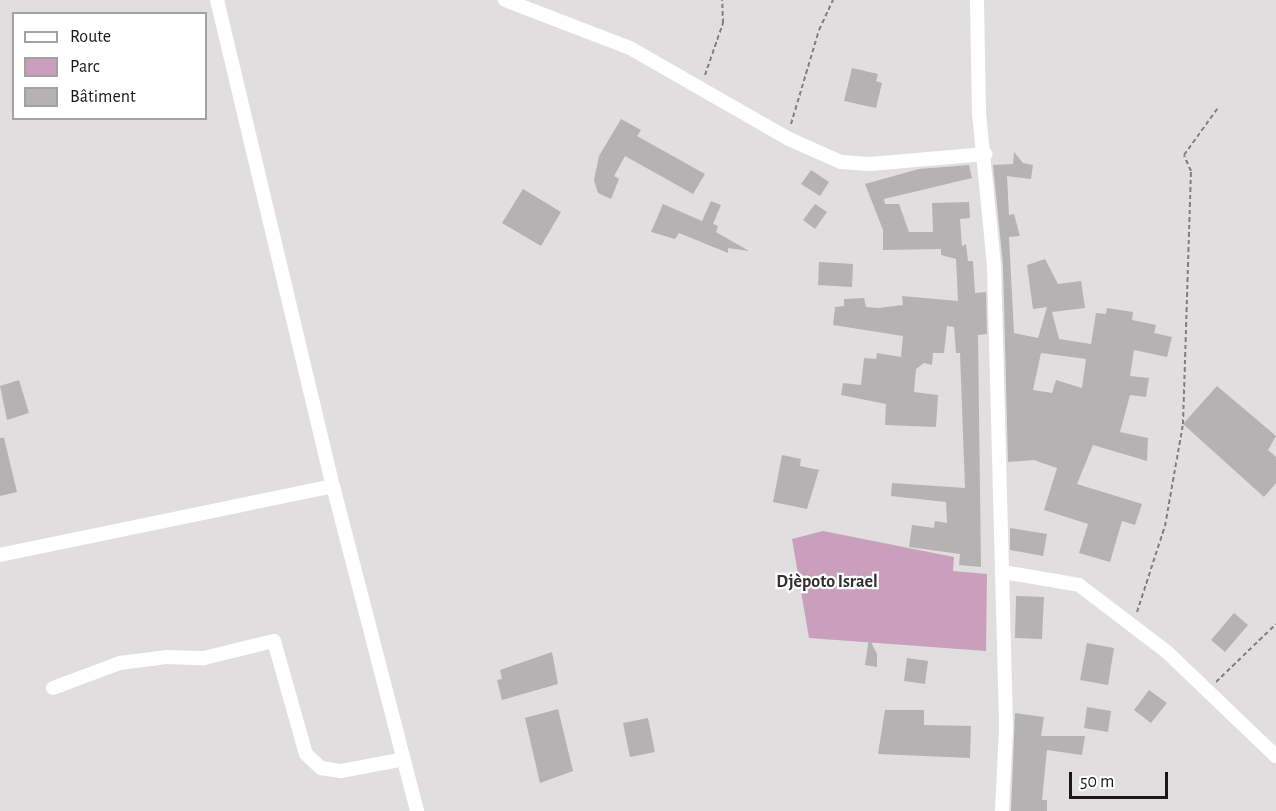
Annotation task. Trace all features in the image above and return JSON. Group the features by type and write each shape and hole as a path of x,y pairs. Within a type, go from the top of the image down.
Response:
{"street":[{"path":"217,0 333,486 417,811"},
{"path":"505,0 630,48 703,87 789,139 841,162 870,164 986,154"},
{"path":"977,0 976,58 986,154 1003,573 1002,811"},
{"path":"0,555 333,486"},
{"path":"1003,573 1079,585 1132,626 1207,690 1276,756"},
{"path":"53,688 120,663 166,657 204,658 274,641 306,754 321,768 341,771 404,759"}],"path":[{"path":"703,87 723,22 722,0"},
{"path":"789,139 816,41 833,0"},
{"path":"1132,626 1165,526 1183,424 1191,171 1184,155 1217,109"},
{"path":"1207,690 1276,624"}],"green space":[{"path":"823,531 954,557 953,571 987,574 986,651 809,638 792,539"}],"building":[{"path":"852,68 878,74 876,81 882,83 876,108 844,101"},
{"path":"621,119 641,130 637,136 705,174 693,194 625,156 614,176 619,179 611,199 598,193 594,180 599,156"},
{"path":"1014,152 1023,163 1033,165 1031,179 1007,176 1009,215 1014,214 1020,236 1009,237 1014,333 1038,338 1047,307 1033,309 1027,265 1045,259 1058,284 1081,281 1085,308 1052,312 1059,339 1091,344 1096,313 1106,314 1107,308 1133,312 1132,320 1156,325 1154,333 1172,337 1167,357 1134,350 1130,376 1149,378 1146,397 1130,395 1120,432 1148,438 1147,461 1093,445 1077,484 1142,504 1135,525 1122,521 1110,562 1079,553 1088,524 1044,510 1057,468 1034,460 1008,462 1003,265 993,165 1013,164","holes":["1041,353 1086,359 1082,388 1056,380 1052,393 1033,390"]},
{"path":"969,165 972,178 884,199 885,204 899,204 909,232 933,232 932,203 969,202 970,218 960,219 962,246 966,244 968,261 973,261 975,293 986,292 987,334 978,335 981,567 959,565 960,554 909,547 912,525 934,528 935,521 947,523 946,502 891,496 892,483 965,488 960,353 956,353 954,327 947,326 944,353 933,353 932,365 924,363 916,369 914,392 938,395 936,427 885,425 886,404 841,395 843,383 861,385 864,358 876,359 877,353 901,357 903,336 833,325 835,307 844,306 844,299 864,298 866,307 878,308 903,305 902,296 958,301 956,259 941,255 941,249 883,250 883,230 865,184 919,169"},
{"path":"811,170 829,182 820,196 801,184"},
{"path":"523,189 561,212 541,246 502,223"},
{"path":"711,201 721,205 713,224 718,226 716,232 749,251 728,248 728,253 679,233 675,239 651,232 663,204 702,221"},
{"path":"815,204 827,212 815,229 803,220"},
{"path":"819,262 853,264 852,287 818,285"},
{"path":"19,380 29,413 7,420 0,386"},
{"path":"1217,386 1276,436 1268,450 1276,457 1276,483 1264,497 1183,424"},
{"path":"0,438 4,438 17,492 0,496"},
{"path":"782,455 801,459 800,466 819,470 807,509 773,502"},
{"path":"1010,528 1047,534 1043,556 1010,550"},
{"path":"1016,596 1044,597 1042,639 1015,638"},
{"path":"1234,613 1248,625 1225,652 1211,640"},
{"path":"869,638 877,654 877,667 865,665"},
{"path":"1087,643 1114,648 1108,685 1080,680"},
{"path":"552,652 558,684 502,700 497,680 502,679 500,670"},
{"path":"907,658 928,661 925,684 904,681"},
{"path":"1149,690 1167,703 1151,723 1134,710"},
{"path":"1087,707 1111,711 1108,732 1084,728"},
{"path":"558,709 573,771 540,783 525,718"},
{"path":"885,710 924,710 924,725 971,726 970,758 878,754"},
{"path":"1015,713 1044,717 1041,736 1085,736 1082,755 1047,750 1042,800 1047,800 1047,811 1011,811"},
{"path":"648,718 655,752 630,757 623,723"}],"district":[{"name":"Djèpoto Israel","path":"827,582"}]}
